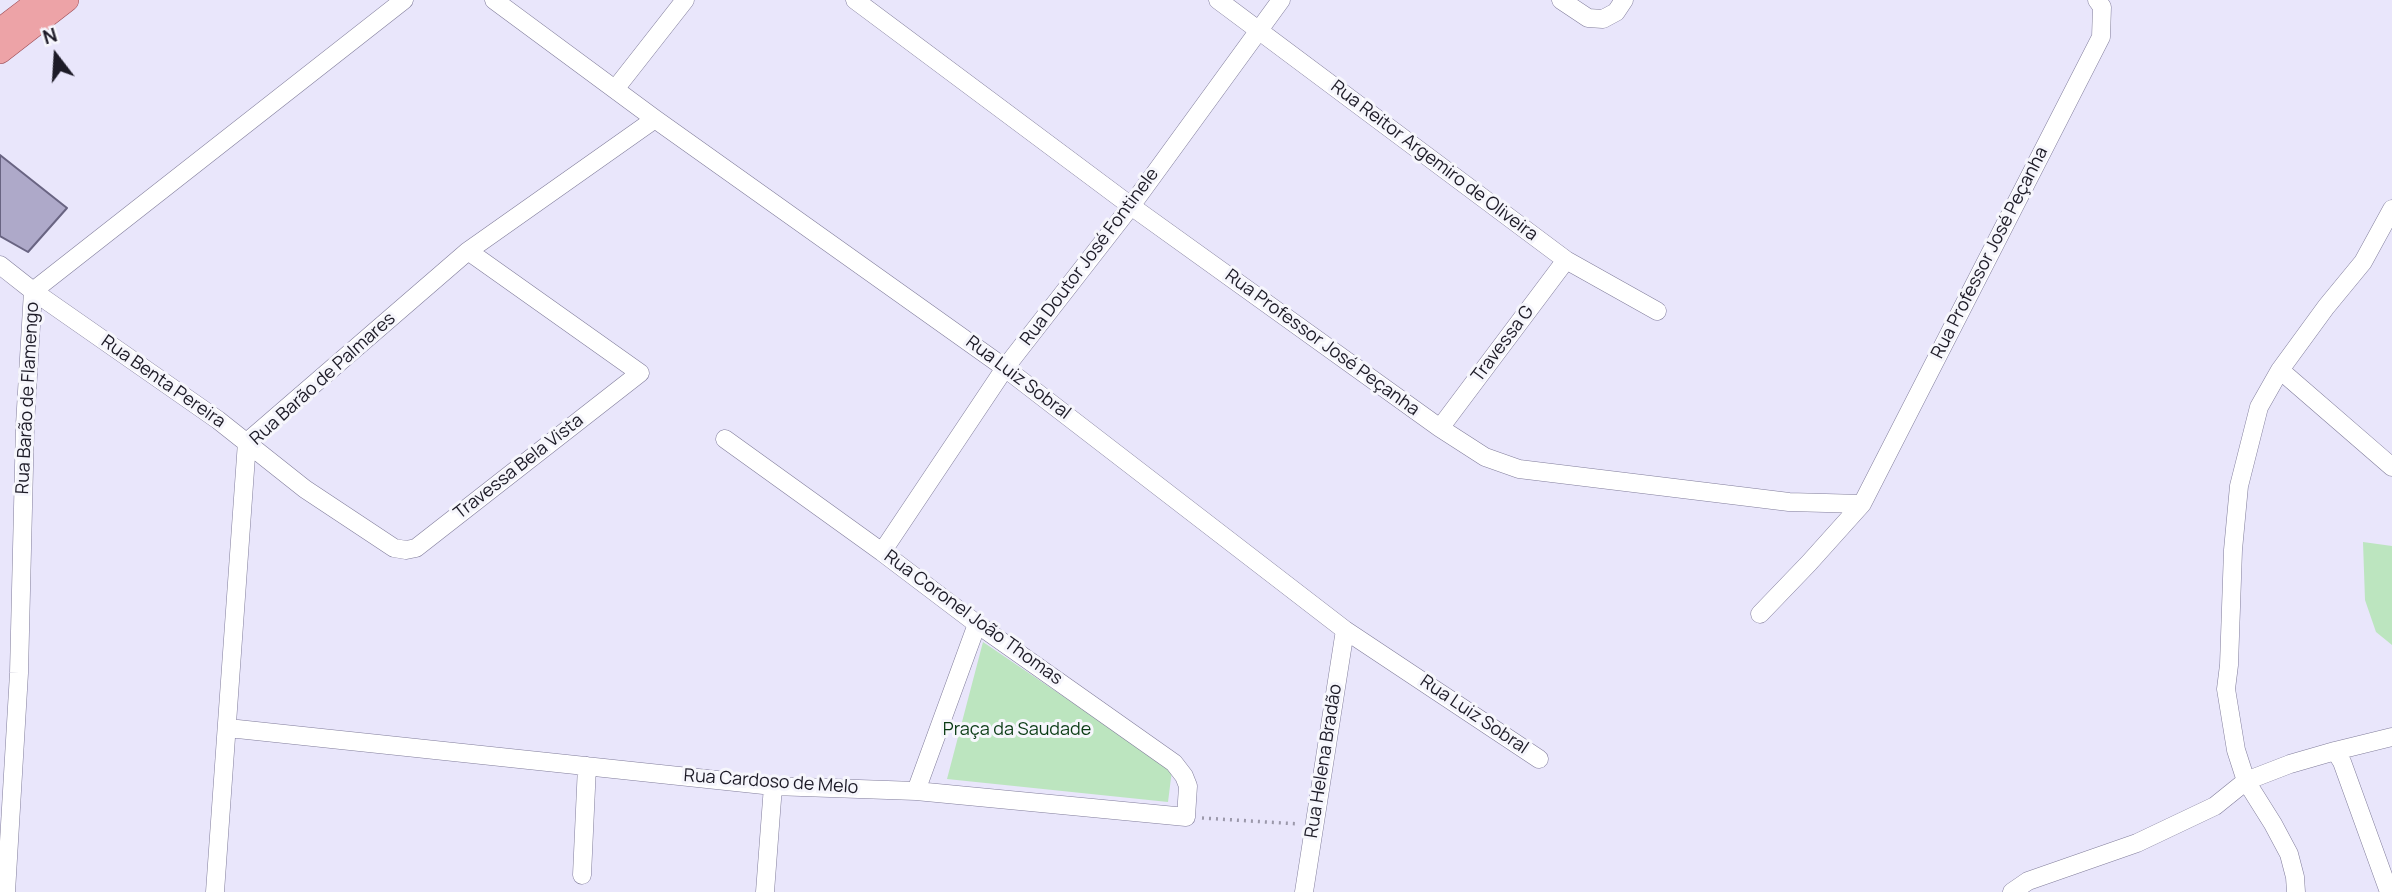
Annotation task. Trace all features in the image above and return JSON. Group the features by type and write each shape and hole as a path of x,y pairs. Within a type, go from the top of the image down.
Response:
{"main road":[{"path":"0,30 38,0"},
{"path":"0,52 67,0"}],"street":[{"name":"Rua Barão de Flamengo","path":"6,892 19,673 25,425 33,291 404,0"},
{"name":"Rua Luiz Sobral","path":"494,0 655,119 1005,368 1345,630 1539,759"},
{"path":"615,88 685,0"},
{"name":"Rua Reitor Argemiro de Oliveira","path":"1217,0 1566,260 1657,311"},
{"name":"Rua Doutor José Fontinele","path":"882,552 1005,368 1131,206 1280,0"},
{"path":"1561,0 1588,18 1603,19 1616,12 1624,0"},
{"name":"Rua Professor José Peçanha","path":"1760,614 1810,563 1862,503 2101,37 2102,7 2097,0"},
{"name":"Rua Professor José Peçanha","path":"860,2 1131,206 1440,428 1485,457 1519,469 1790,502 1862,503"},
{"name":"Rua Barão de Palmares","path":"215,892 247,442 468,251 655,119"},
{"path":"2296,892 2289,854 2246,781 2236,750 2226,689 2239,486 2259,407 2280,370 2363,262 2392,209"},
{"name":"Travessa Bela Vista","path":"394,548 416,548 640,373 468,251"},
{"name":"Travessa G","path":"1440,428 1566,260"},
{"name":"Rua Benta Pereira","path":"0,265 247,442 305,489 394,548"},
{"path":"2280,370 2392,467"},
{"name":"Rua Coronel João Thomas","path":"725,439 1174,763 1188,786 1186,817"},
{"path":"916,791 978,624"},
{"name":"Rua Helena Bradão","path":"1304,892 1345,630"},
{"name":"Rua Cardoso de Melo","path":"228,728 773,786 916,791 1186,817"},
{"path":"2012,892 2028,881 2137,844 2215,806 2246,781 2290,764 2392,737"},
{"path":"2335,751 2342,762 2389,892"},
{"path":"582,875 586,766"},
{"path":"765,892 773,786"}],"path":[{"path":"1186,817 1315,825"}],"green space":[{"path":"2363,542 2392,546 2392,645 2376,632 2365,600"},
{"name":"Praça da Saudade","path":"983,642 1172,770 1168,802 947,779"}],"building":[{"path":"0,155 67,208 28,252 0,236"}]}
